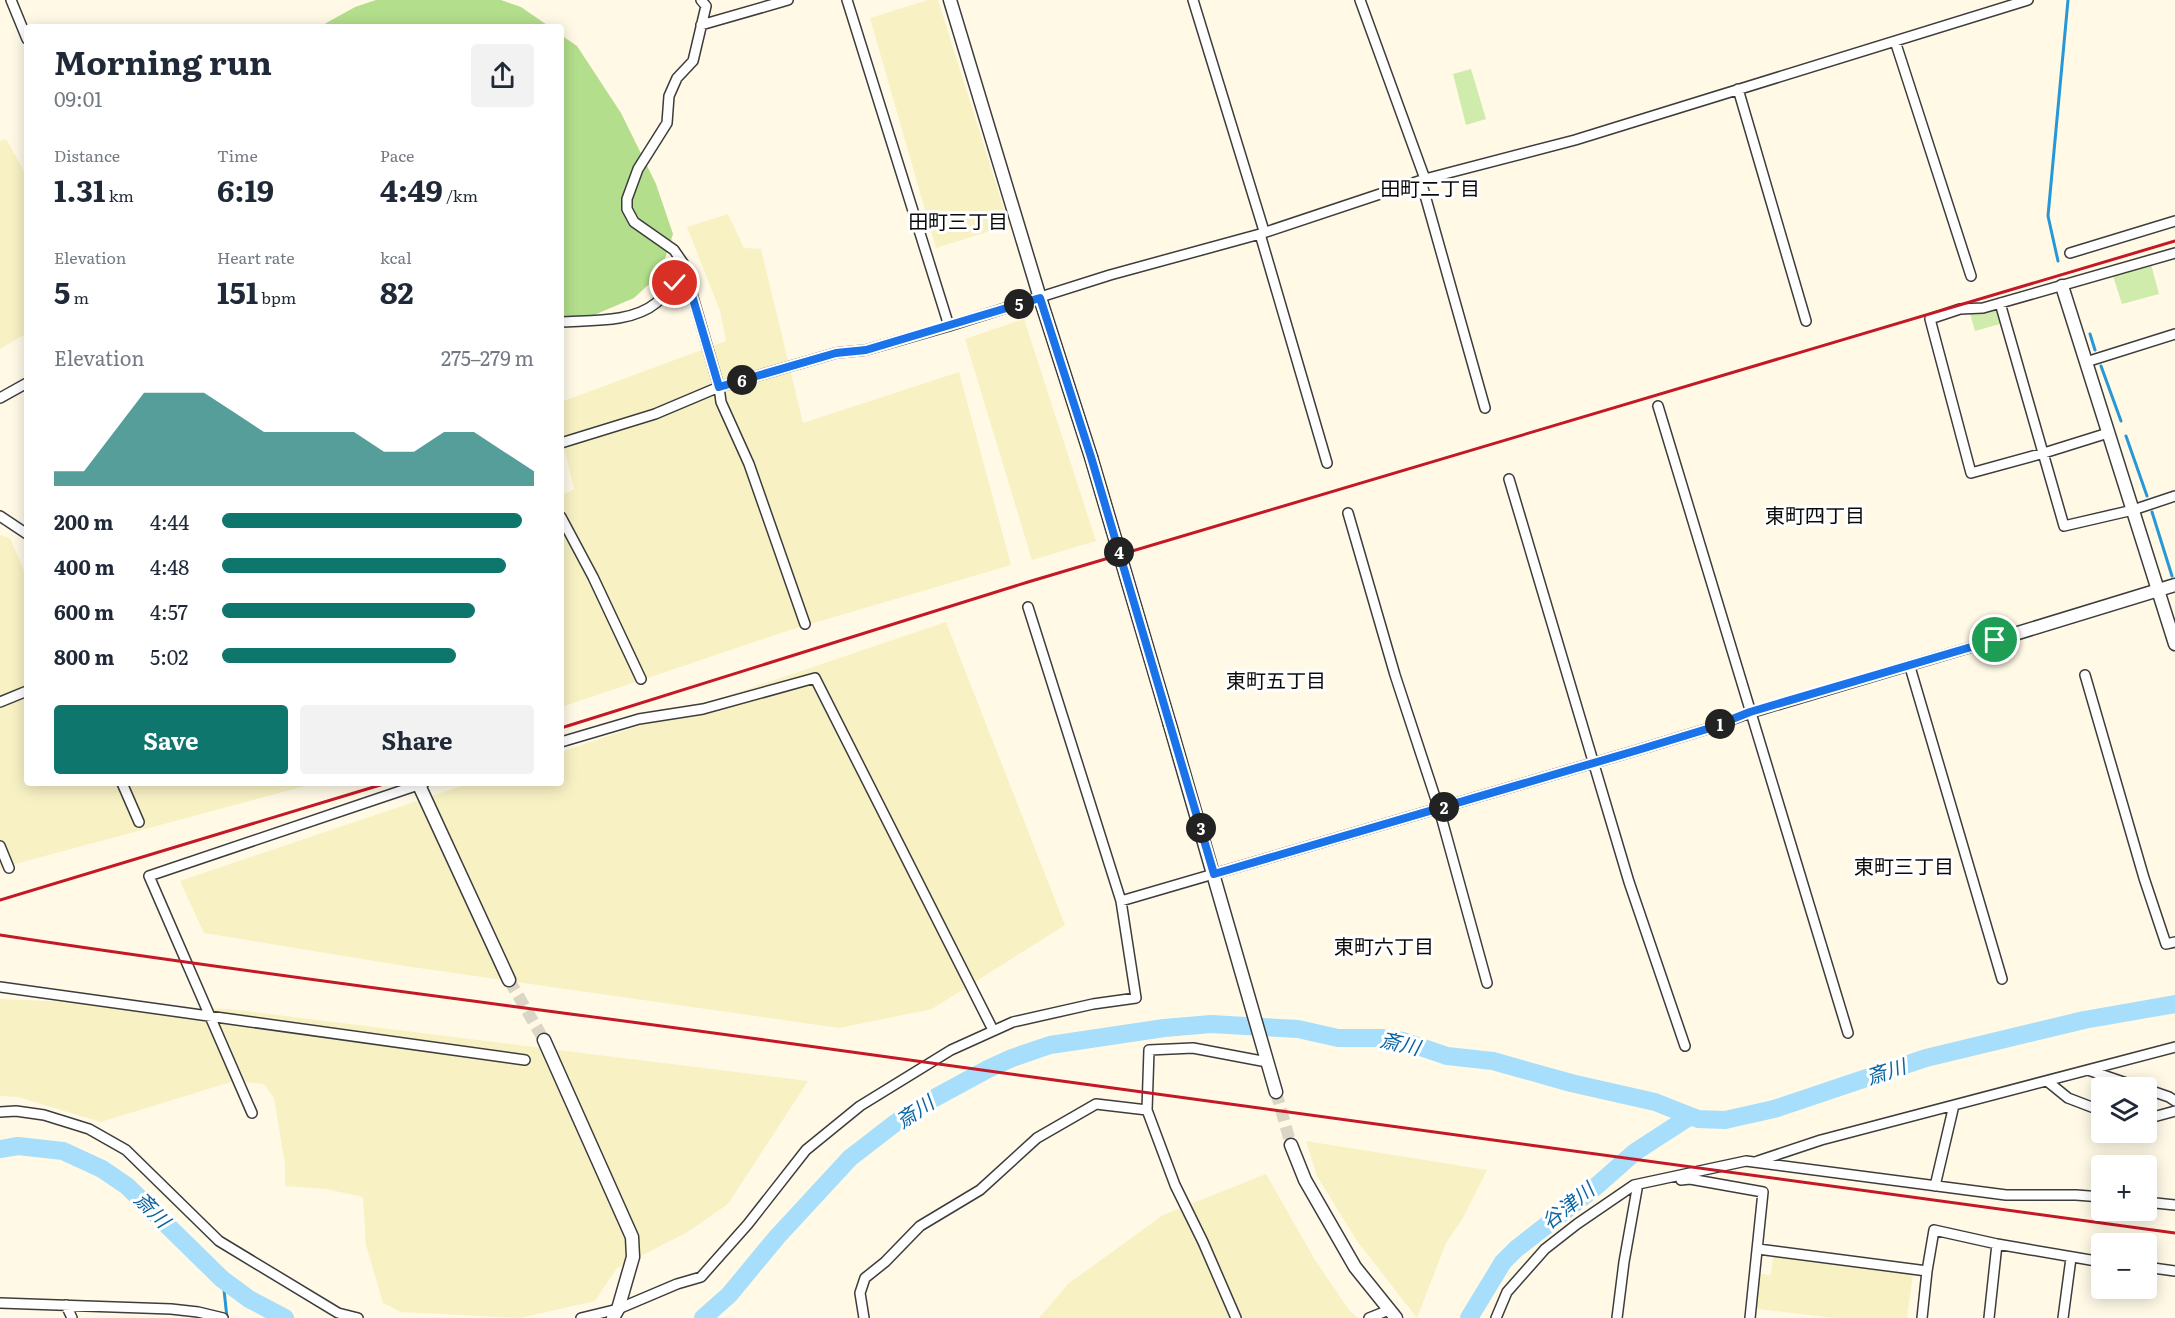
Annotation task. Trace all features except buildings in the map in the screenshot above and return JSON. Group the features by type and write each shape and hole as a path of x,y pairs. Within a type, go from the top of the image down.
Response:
{"street":[{"path":"11,0 24,32"},
{"path":"701,0 706,6 693,61 677,78 669,96 667,123 638,169 627,199 627,209 634,222 674,250 683,263 719,387 721,402 749,464 805,624"},
{"path":"701,25 788,0"},
{"path":"847,0 949,326"},
{"path":"950,0 1040,298 1091,457 1276,1092"},
{"path":"1194,0 1327,463"},
{"path":"1360,0 1423,180 1485,408"},
{"path":"564,442 655,414 719,387 836,353 866,350 949,326 1110,275 1262,233 1423,180 1575,140 2028,0"},
{"path":"1895,41 1971,276"},
{"path":"1738,89 1806,321"},
{"path":"2070,253 2175,221"},
{"path":"2108,434 1971,472 1930,319 1960,309 1983,308 2175,253"},
{"path":"564,322 620,317 636,313 655,304 685,272"},
{"path":"2062,286 2175,644"},
{"path":"2000,303 2064,526 2133,510 2175,496"},
{"path":"2086,362 2175,334"},
{"path":"0,398 24,385"},
{"path":"1658,406 1848,1033"},
{"path":"1509,479 1629,882 1685,1046"},
{"path":"1348,513 1395,675 1438,809 1487,983"},
{"path":"0,516 24,532"},
{"path":"564,523 593,577 641,680"},
{"path":"1121,901 1698,732 1750,712 1910,667 2175,585"},
{"path":"581,1318 615,1314 677,1284 701,1277 748,1224 806,1150 872,1098 951,1050 1013,1022 1093,1004 1136,998 1121,901 1028,607"},
{"path":"1910,667 2002,979"},
{"path":"2085,675 2144,878 2166,944 2175,942"},
{"path":"564,741 639,719 703,709 815,678 993,1030"},
{"path":"0,702 24,692"},
{"path":"123,786 139,822"},
{"path":"252,1113 149,876 411,786"},
{"path":"421,786 509,980"},
{"path":"0,846 9,868"},
{"path":"0,987 525,1060"},
{"path":"544,1040 632,1237 633,1257 615,1314"},
{"path":"1755,1162 1821,1140 2175,1047"},
{"path":"1236,1318 1175,1185 1147,1110 1149,1050 1193,1048 1266,1059"},
{"path":"2088,1070 2109,1077"},
{"path":"2047,1082 2068,1098 2091,1107"},
{"path":"2157,1092 2169,1096 2175,1101"},
{"path":"864,1318 860,1293 865,1278 920,1226 980,1190 1037,1138 1095,1104 1147,1110"},
{"path":"1935,1186 1954,1105"},
{"path":"0,1112 16,1111 44,1115 89,1129 126,1150 219,1241 338,1313 358,1318"},
{"path":"2157,1116 2175,1111"},
{"path":"1291,1145 1305,1179 1355,1267 1393,1314 1369,1318"},
{"path":"1496,1318 1507,1292 1545,1249 1577,1224 1636,1187 1746,1161 2006,1195 2091,1196"},
{"path":"1636,1187 1690,1179 1763,1192 1750,1318"},
{"path":"1617,1318 1636,1187"},
{"path":"2157,1203 2175,1205"},
{"path":"1922,1318 1926,1271 1934,1230 1997,1245 2091,1261"},
{"path":"1989,1318 1997,1245"},
{"path":"1758,1249 1926,1271"},
{"path":"2063,1318 2071,1258"},
{"path":"2157,1269 2175,1271"},
{"path":"0,1303 171,1309 223,1318"},
{"path":"66,1305 72,1318"}],"shaded area":[{"path":"928,0 938,0 1009,225 936,248 870,18"},
{"path":"6,139 24,171 24,335 0,349 0,141"},
{"path":"728,214 744,248 761,249 803,423 959,372 1011,565 790,630 564,706 564,494 574,489 564,447 564,401 726,341 720,311 687,227"},
{"path":"1024,319 1096,541 1032,560 965,339"},
{"path":"0,535 10,538 24,571 24,786 305,786 0,868"},
{"path":"946,622 1065,925 932,1009 839,1028 405,966 204,933 180,881 461,786 564,786 564,751"},
{"path":"0,999 229,1009 808,1081 728,1204 686,1233 617,1268 595,1301 520,1318 401,1312 383,1303 366,1245 363,1197 326,1189 285,1186 285,1164 274,1098 264,1084 234,1081 101,1122 18,1097 0,1096"},
{"path":"1306,1141 1487,1170 1463,1218 1446,1243 1417,1318 1357,1241 1317,1176"},
{"path":"1266,1174 1315,1260 1349,1310 1358,1318 1039,1318 1068,1284 1163,1215"},
{"path":"1773,1257 1913,1274 1907,1318 1834,1318 1750,1308 1754,1273 1771,1275"}],"green space":[{"path":"376,0 501,0 521,7 546,24 324,24 355,7"},
{"path":"564,37 577,46 621,113 656,184 673,234 660,274 634,298 564,328"},
{"path":"1471,69 1486,119 1466,125 1453,74"},
{"path":"2151,264 2159,294 2122,304 2113,276"},
{"path":"1996,308 2000,324 1975,331 1970,314"}],"waterway":[{"path":"2058,261 2048,216 2068,0"},
{"path":"2090,334 2095,350"},
{"path":"2101,366 2121,421"},
{"path":"2126,436 2147,496"},
{"path":"2152,512 2172,576"},
{"name":"斎川","path":"703,1318 729,1295 777,1237 850,1158 894,1124 929,1101 988,1069 1050,1045 1164,1028 1211,1024 1298,1029 1338,1038 1381,1038 1403,1041 1447,1056 1493,1061 1571,1083 1655,1102 1698,1119 1725,1120 1774,1109 1926,1058 2084,1020 2175,1004"},
{"name":"谷津川","path":"1469,1318 1503,1262 1516,1249 1593,1189 1635,1152 1689,1117"},
{"name":"斎川","path":"0,1149 18,1146 63,1151 102,1169 127,1186 222,1279 249,1299 285,1318"},
{"path":"223,1280 227,1318"}],"tunnel":[{"path":"509,980 544,1040"},
{"path":"1276,1092 1291,1145"}],"railway":[{"path":"564,727 1028,582 2175,241"},
{"path":"0,900 377,786"},
{"path":"0,935 2175,1233"}],"district":[{"name":"田町二丁目","path":"1430,189"},
{"name":"田町三丁目","path":"958,222"},
{"name":"東町四丁目","path":"1815,516"},
{"name":"東町五丁目","path":"1276,681"},
{"name":"東町三丁目","path":"1904,867"},
{"name":"東町六丁目","path":"1384,947"}],"route":[{"path":"675,283 685,272 719,387 836,353 866,350 1040,298 1091,457 1214,874 1638,750 1707,729 1750,712 1832,690 1995,640"}]}
